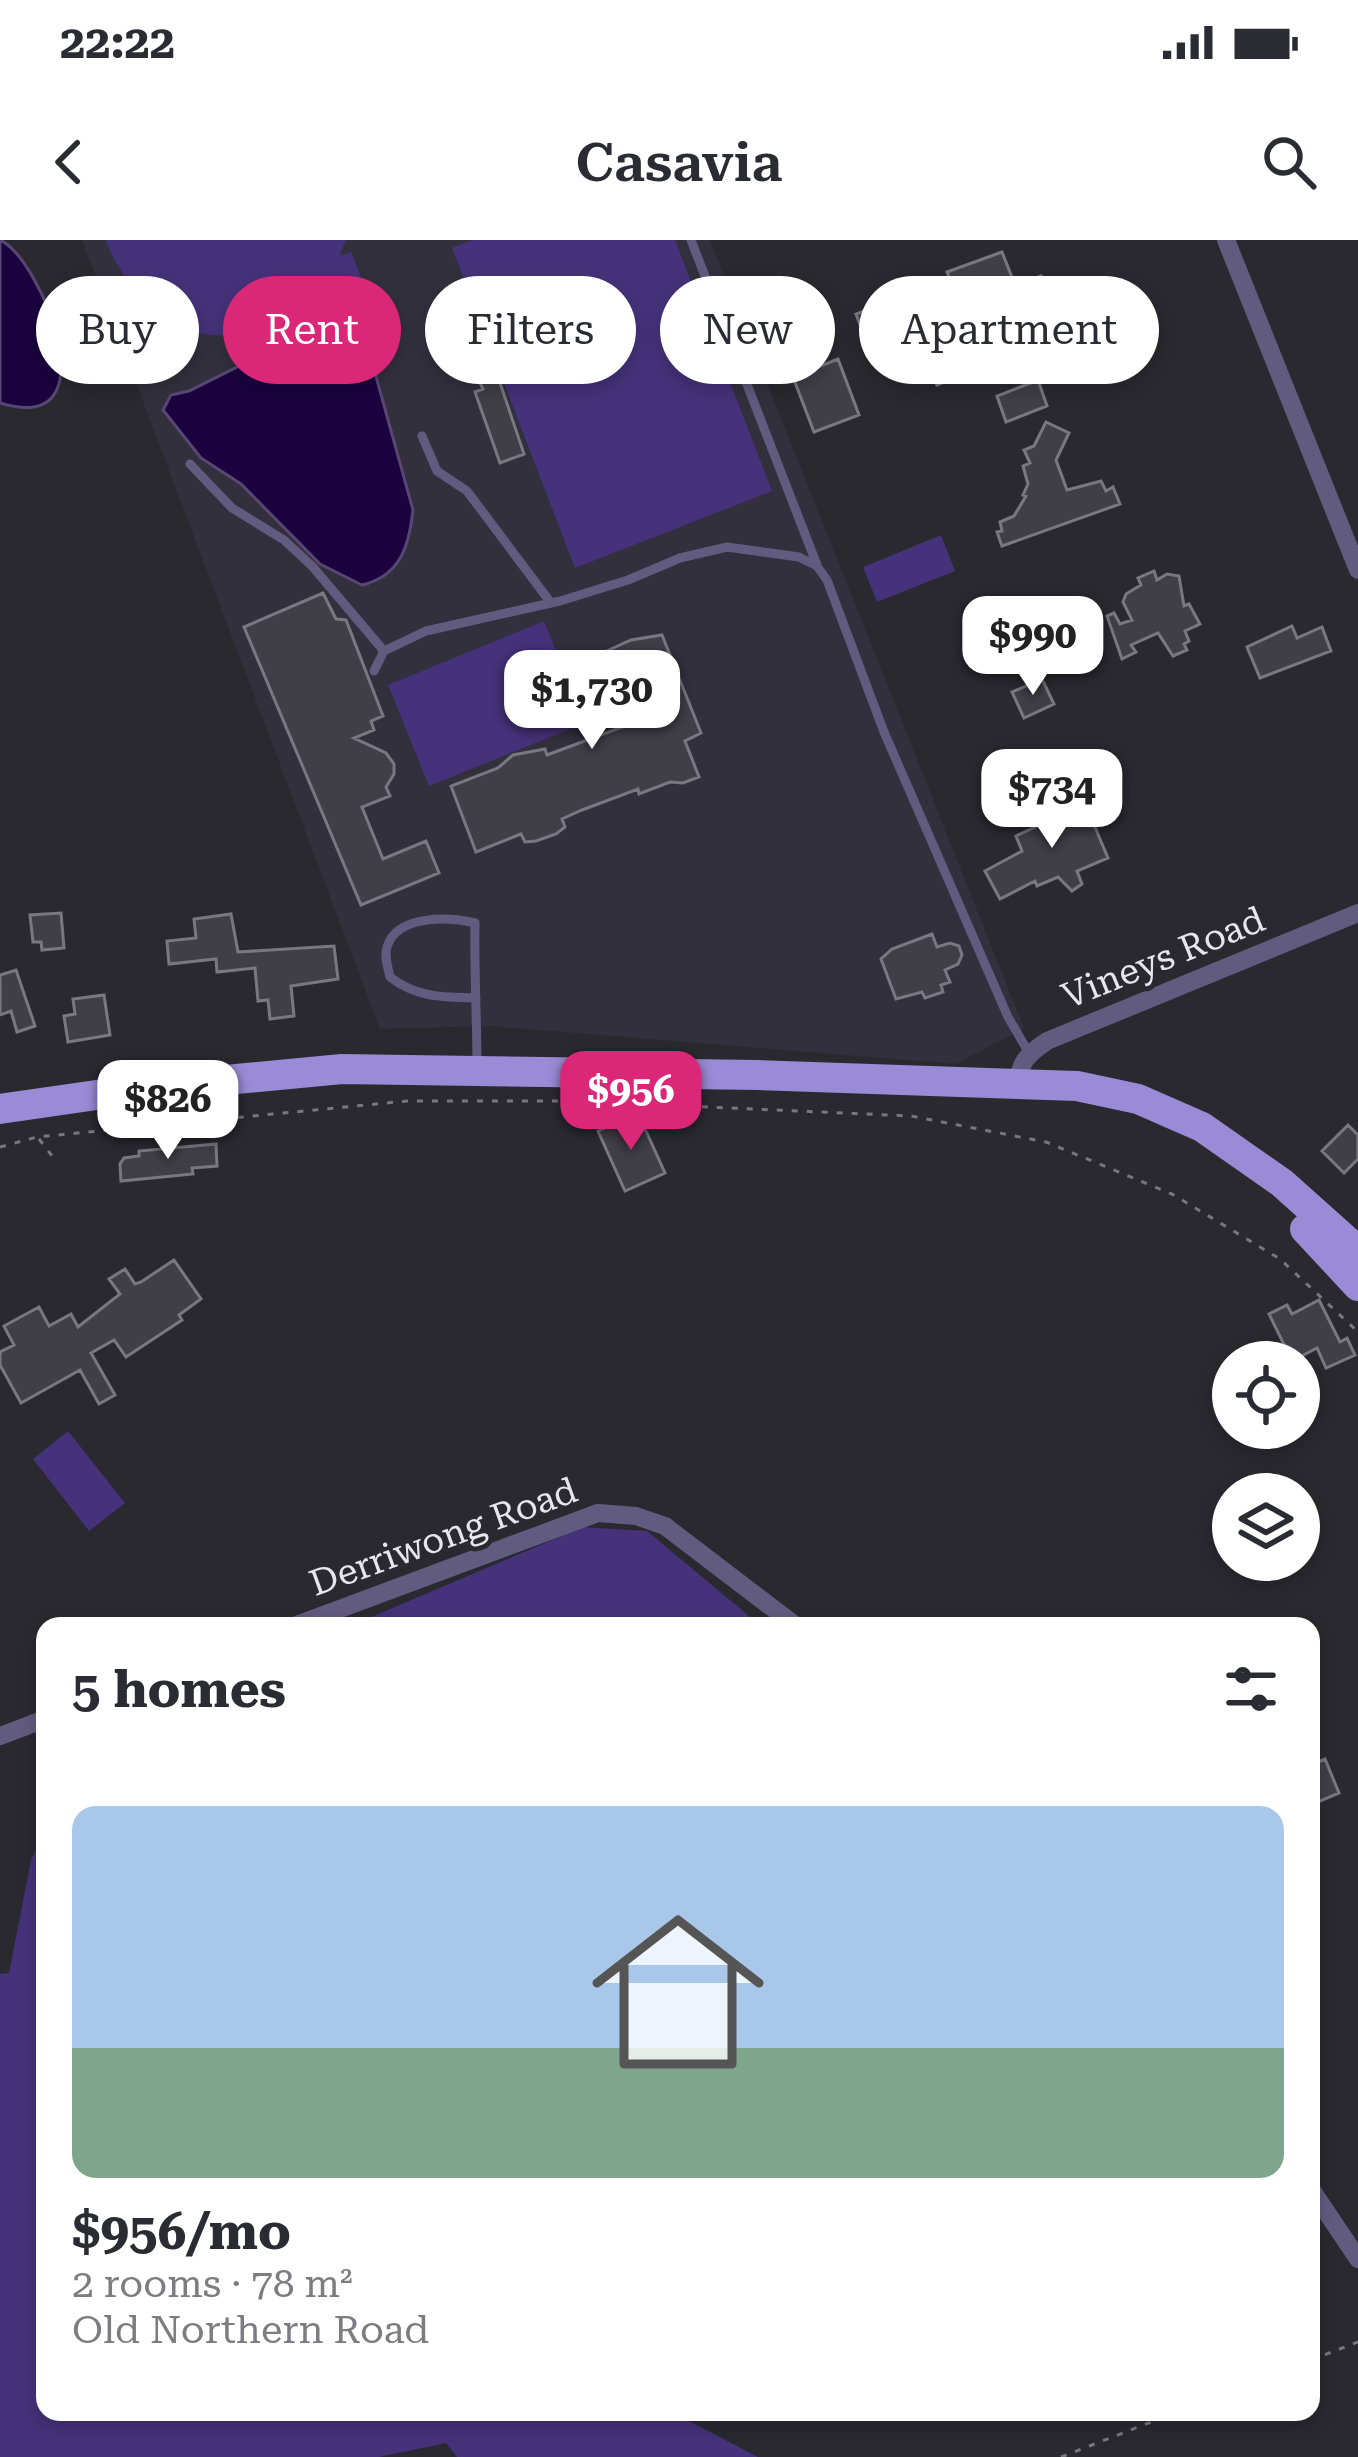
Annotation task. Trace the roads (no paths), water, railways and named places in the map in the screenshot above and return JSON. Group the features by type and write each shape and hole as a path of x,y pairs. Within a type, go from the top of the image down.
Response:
{"main road":[{"path":"0,1109 152,1087 342,1069 1076,1086 1138,1099 1178,1114 1228,1143 1358,1251"},
{"path":"1018,1085 1179,1132 1276,1201 1358,1286"}],"street":[{"path":"1226,240 1358,569"},
{"name":"Vineys Road","path":"1029,1053 1098,1019 1358,913"},
{"path":"1018,1085 1019,1067 1029,1053"},
{"name":"Derriwong Road","path":"318,1617 598,1513 636,1516 665,1526 784,1617"},
{"path":"0,1736 36,1722"},
{"path":"1320,2202 1358,2259"}],"lane":[{"path":"691,240 884,731 990,976 1029,1053"},
{"path":"422,436 437,471 467,491 550,603"},
{"path":"190,464 232,508 284,540 312,566 384,651"},
{"path":"374,671 384,651 426,632 550,603 628,580 680,558 727,547 772,551 817,566"},
{"path":"476,998 428,997 405,988 390,977 389,942 403,930 440,916 475,923 477,1069"}]}
